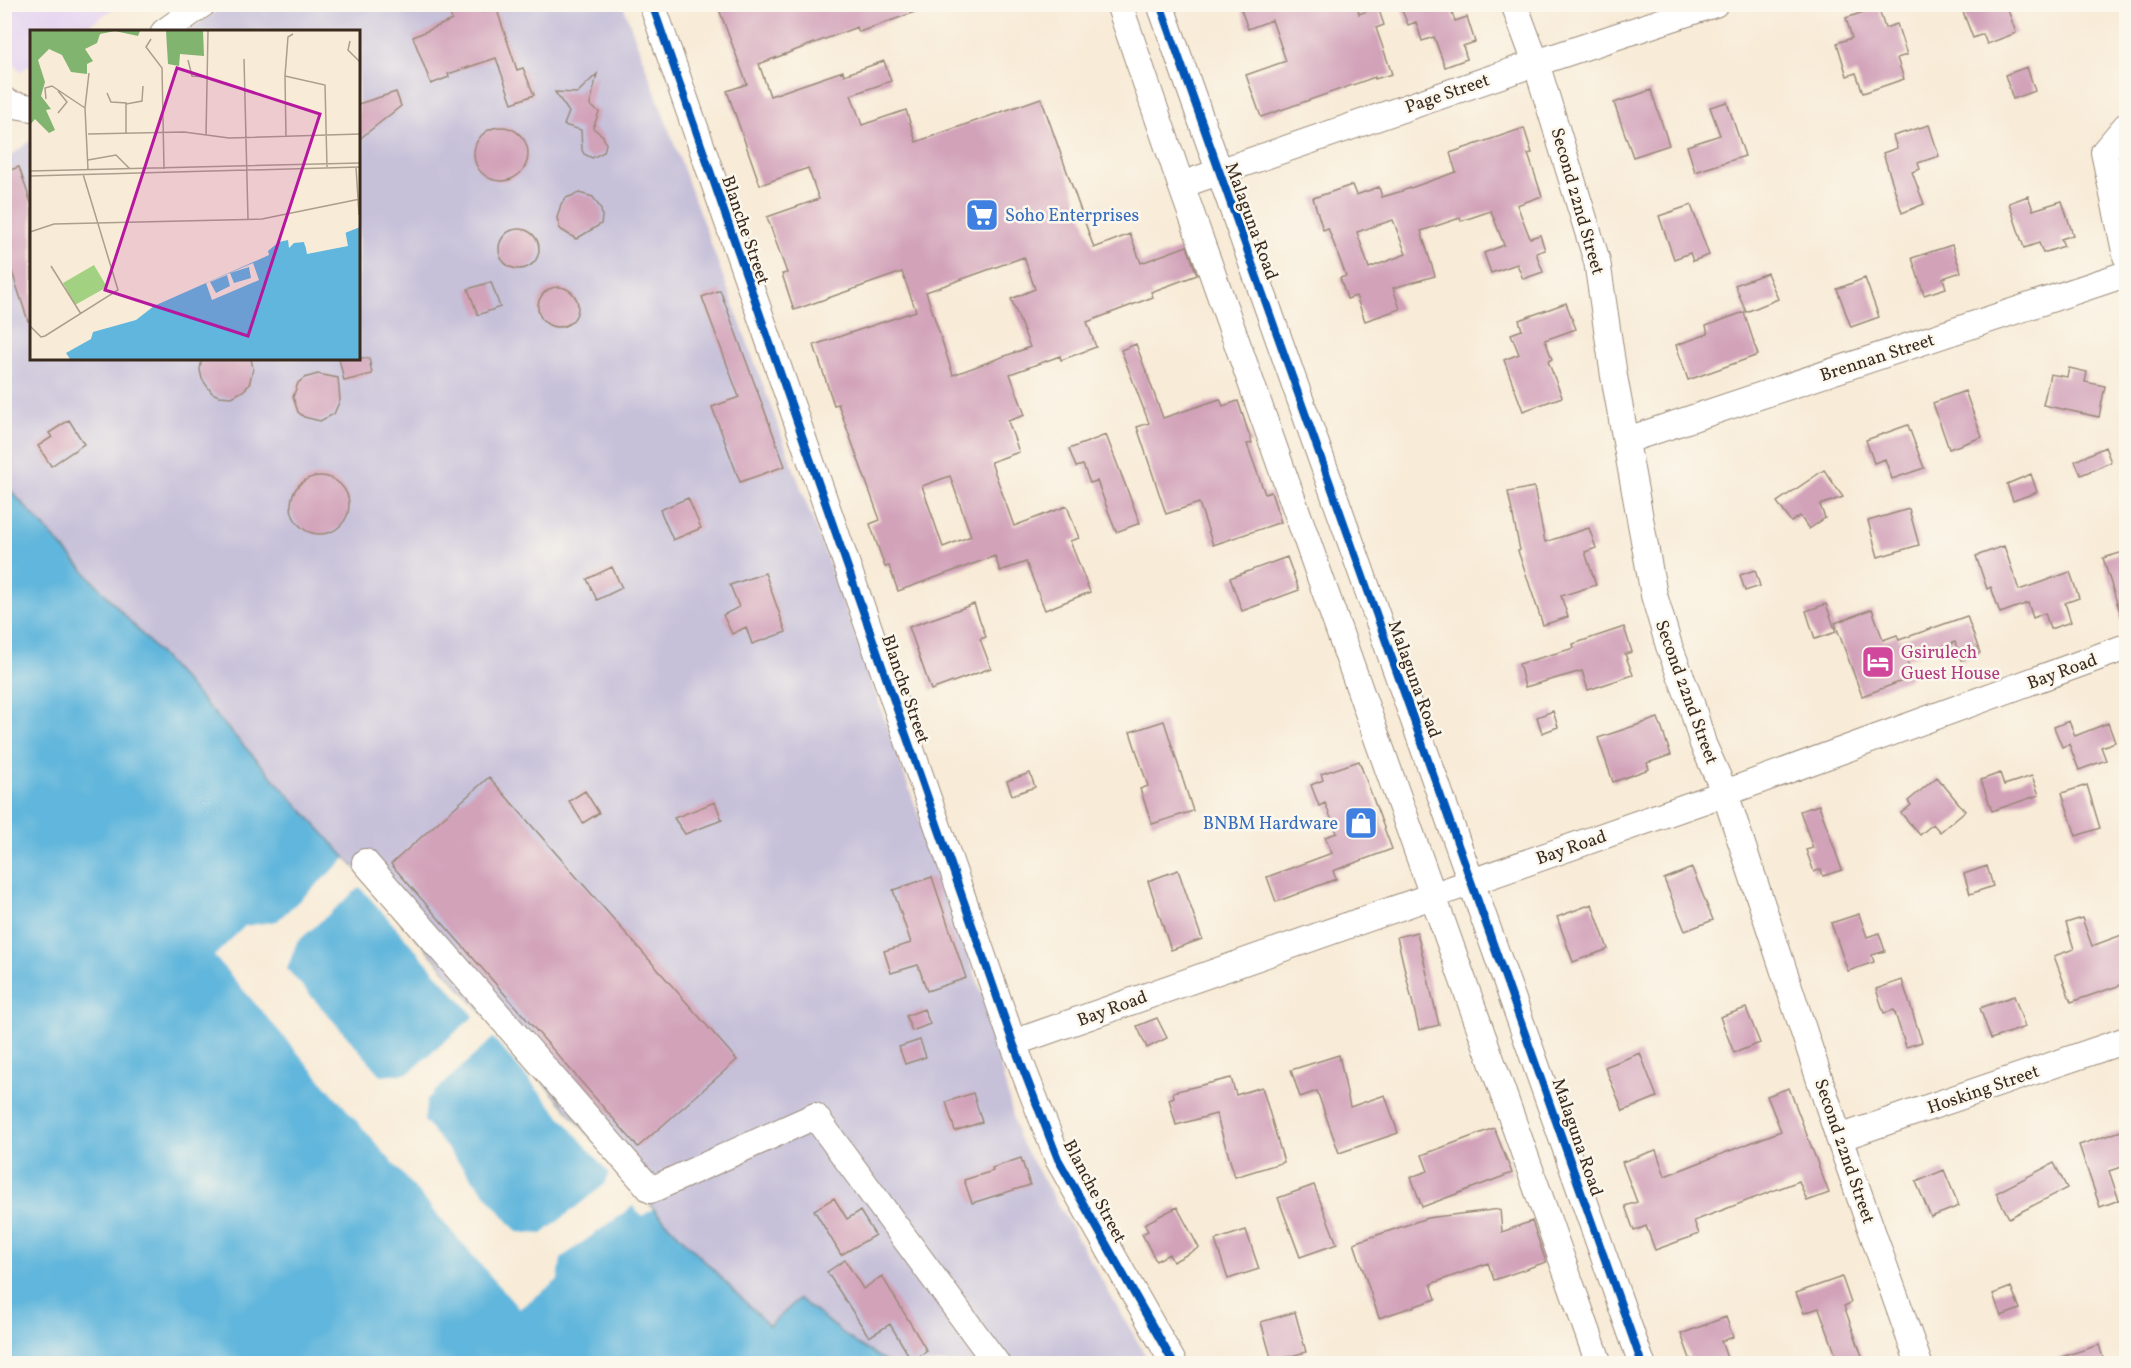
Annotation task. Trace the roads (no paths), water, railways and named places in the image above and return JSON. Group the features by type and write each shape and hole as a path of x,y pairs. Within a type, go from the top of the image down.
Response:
{"street":[{"path":"167,30 203,4"},
{"name":"Blanche Street","path":"652,4 1013,1043 1058,1159 1174,1364"},
{"path":"1119,4 1180,185 1599,1364"},
{"name":"Malaguna Road","path":"1160,4 1642,1364"},
{"name":"Second 22nd Street","path":"1514,4 1536,63 1598,261 1614,376 1660,618 1703,744 1725,793 1839,1138 1919,1364"},
{"name":"Page Street","path":"1180,185 1715,4"},
{"path":"4,100 9,104 30,108"},
{"path":"2127,126 2104,152 2127,255"},
{"name":"Brennan Street","path":"1627,440 2127,274"},
{"name":"Bay Road","path":"1013,1043 1725,793 2127,647"},
{"path":"365,862 651,1190 815,1116 996,1364"},
{"name":"Hosking Street","path":"1839,1138 2127,1040"}],"water":[{"path":"4,483 346,858 659,1215 769,1326 799,1299 857,1344 889,1363 5,1363"}],"place":[{"name":"Soho Enterprises","path":"982,215"},
{"name":"Gsirulech Guest House","path":"1878,662"},
{"name":"BNBM Hardware","path":"1361,823"}]}
